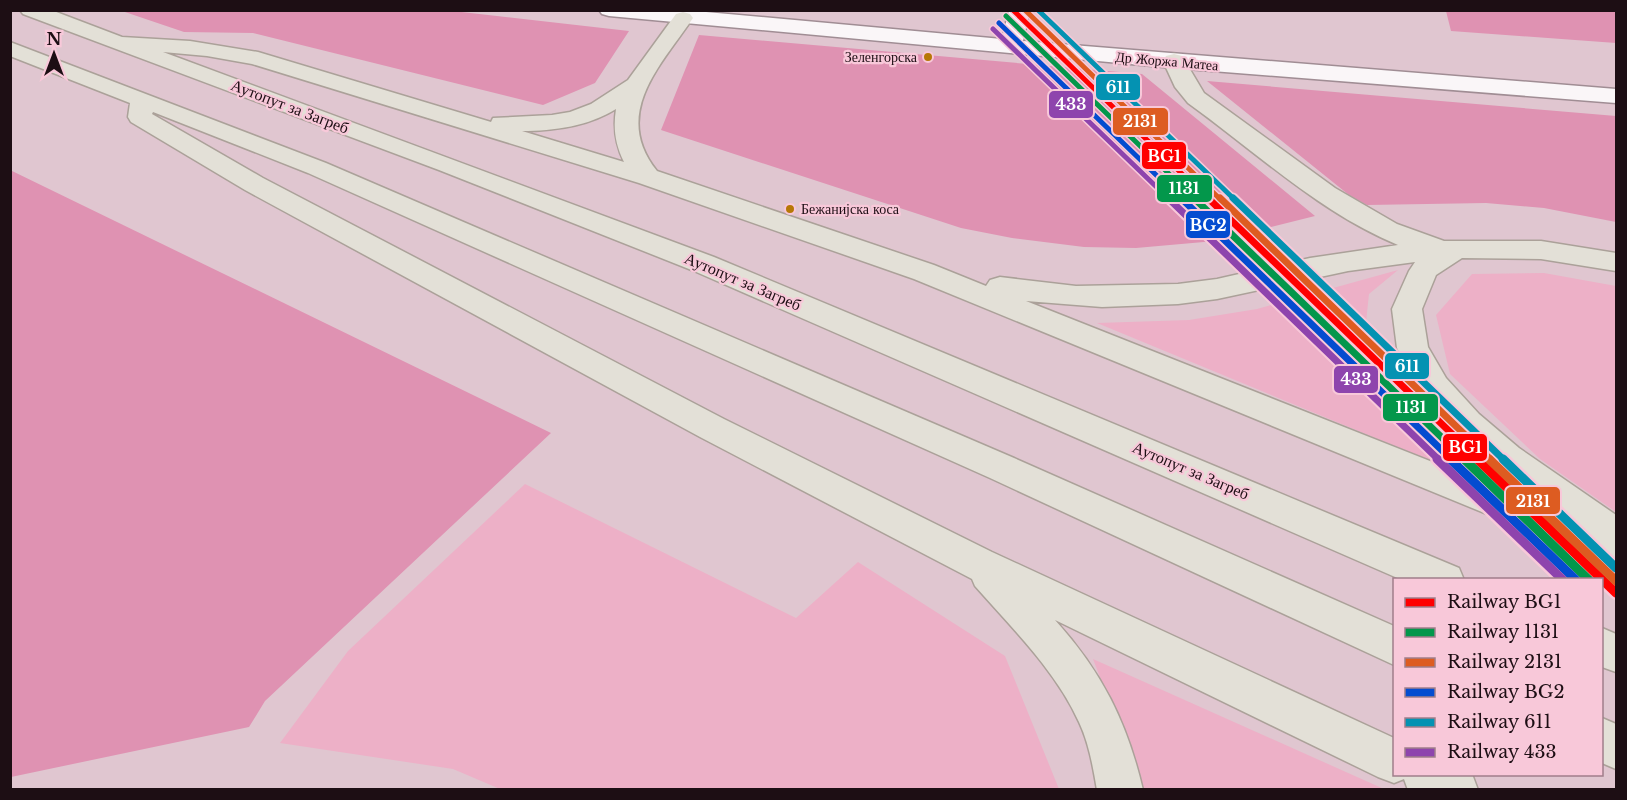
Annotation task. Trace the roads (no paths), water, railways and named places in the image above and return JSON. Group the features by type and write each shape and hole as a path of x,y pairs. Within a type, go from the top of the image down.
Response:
{"highway":[{"name":"Аутопут за Загреб","path":"30,10 704,264 1443,578"},
{"path":"648,177 630,148 626,129 635,86 682,18"},
{"path":"122,43 178,46 231,53 358,88 648,177 924,272 1617,551"},
{"path":"10,48 317,168 969,453 1393,645"},
{"path":"1173,61 1186,87 1196,98 1354,213 1407,238 1453,251"},
{"path":"458,120 519,124 547,123 598,109 635,86"},
{"path":"143,99 140,117 254,184 712,428 979,564 1393,760"},
{"path":"924,272 1038,294 1152,296 1206,291 1312,268 1370,259 1453,251 1547,250 1584,254 1617,262"},
{"path":"1453,251 1423,270 1409,300 1407,326 1412,342 1433,385 1470,428 1512,463 1617,534"},
{"path":"979,564 1042,633 1092,702 1105,732 1120,789"},
{"path":"1603,647 1617,653"},
{"path":"1603,740 1617,747"},
{"path":"1428,776 1456,789"}],"street":[{"name":"Др Жоржа Матеа","path":"609,10 1173,61 1617,96"},
{"path":"1011,47 1016,18 1020,10"}],"rail line":[{"name":"BG1","path":"1013,10 1600,578"},
{"name":"2131","path":"1025,10 1616,581"},
{"name":"611","path":"1038,10 1616,568"},
{"name":"1131","path":"1006,16 1587,578"},
{"name":"BG2","path":"999,23 1574,578"},
{"name":"433","path":"993,29 1561,578"},
{"name":"BG1","path":"1603,580 1616,593"}],"place":[{"name":"Зеленгорска","path":"928,57"},
{"name":"Бежанијска коса","path":"790,209"}]}
